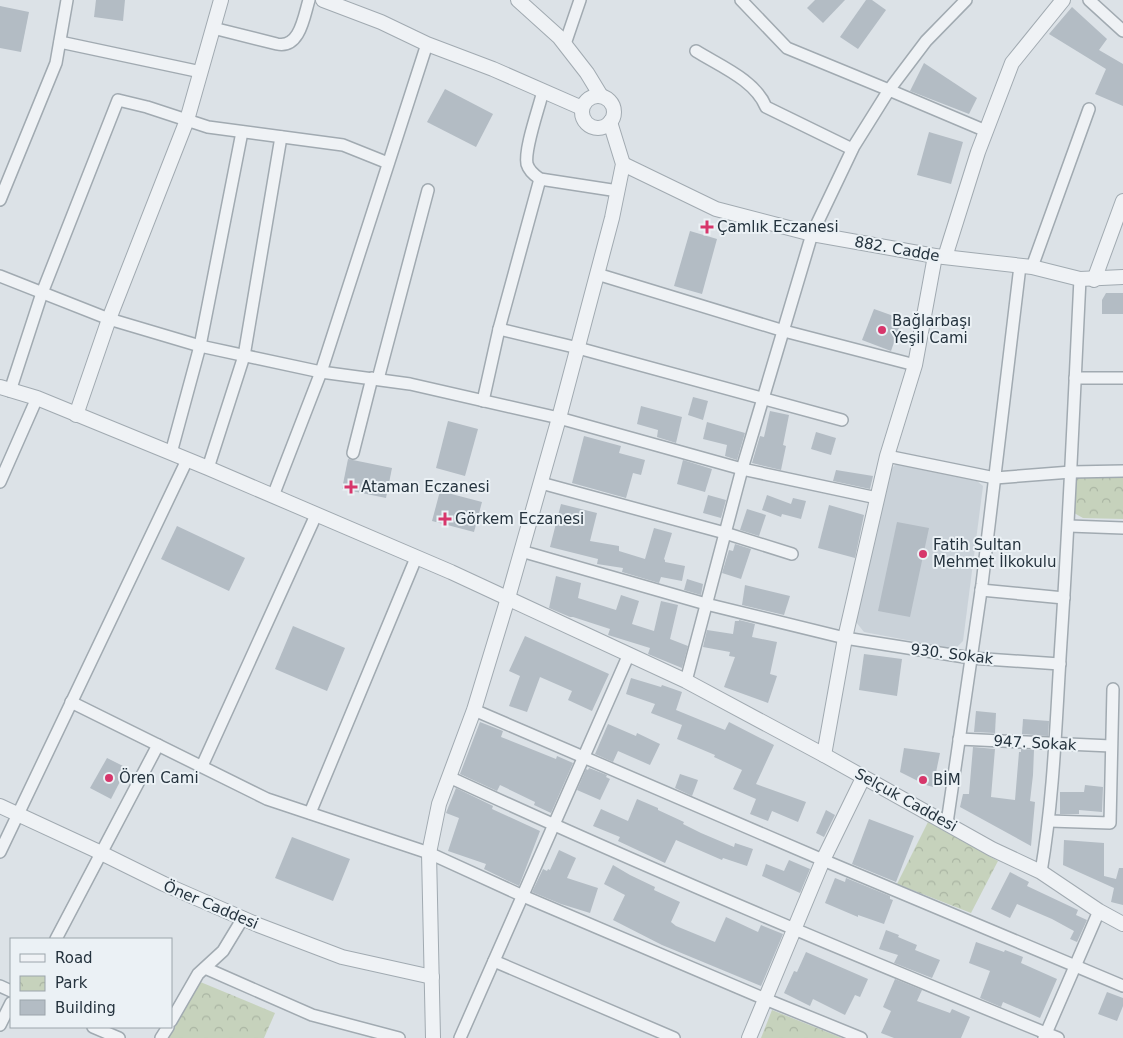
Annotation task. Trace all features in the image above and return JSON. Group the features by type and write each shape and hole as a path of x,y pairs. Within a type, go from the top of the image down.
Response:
{"street":[{"path":"0,200 56,63 67,0"},
{"path":"76,416 109,319 187,120 221,0"},
{"path":"213,28 286,45 296,38 309,0"},
{"path":"323,0 381,22 427,44 493,69 582,108"},
{"path":"518,0 559,37 587,73 601,96 613,106 614,115 610,122 598,128 586,122 582,115 582,108 586,101 593,97 601,96"},
{"path":"564,44 580,0"},
{"path":"741,0 787,48 986,131"},
{"path":"686,681 742,469 812,234 852,149 890,90 926,41 966,0"},
{"path":"824,755 845,638 877,498 887,456 915,365 940,257 1012,63 1063,0"},
{"path":"1089,0 1123,31"},
{"path":"60,42 201,72"},
{"path":"273,496 321,372 427,44"},
{"path":"696,51 754,89 762,98 766,107 852,149"},
{"path":"543,91 529,144 527,160 530,171 540,179 618,192"},
{"path":"5,389 118,100 147,107 208,127 343,145 388,163"},
{"path":"948,824 958,739 981,590 995,478 1026,266 1089,109"},
{"path":"433,1038 429,853 439,804 474,710 508,598 598,274 623,164 610,122"},
{"path":"171,453 200,346 242,132"},
{"path":"208,468 244,356 281,137"},
{"name":"882. Cadde","path":"623,164 716,209 812,234 940,257 1026,266 1080,279 1123,278"},
{"path":"483,401 499,329 540,179"},
{"path":"353,452 428,190"},
{"path":"1094,280 1123,201"},
{"path":"598,274 784,331 915,365"},
{"path":"0,276 109,319 200,346 321,372 410,384 559,418 742,469 877,498"},
{"path":"1042,872 1050,821 1071,472 1080,279"},
{"path":"499,329 578,348 842,420"},
{"path":"1075,378 1123,378"},
{"name":"Selçuk Caddesi","path":"5,389 37,398 76,416 208,468 508,598 686,681 824,755 992,849 1042,872 1099,911 1123,924"},
{"path":"0,482 37,398"},
{"path":"887,456 995,478 1071,472 1123,471"},
{"path":"0,852 187,460"},
{"path":"541,483 725,533 792,554"},
{"path":"202,766 316,515"},
{"path":"1068,526 1123,528"},
{"name":"930. Sokak","path":"521,551 706,604 845,638 971,658 1060,664"},
{"path":"310,813 416,558"},
{"path":"981,590 1064,598"},
{"path":"460,1038 629,654"},
{"path":"1050,821 1110,823 1111,746 1118,727 1113,689"},
{"path":"71,702 268,799 429,853 523,896 861,1038"},
{"path":"474,710 822,860 1123,986"},
{"name":"947. Sokak","path":"958,739 1111,746"},
{"path":"57,938 158,745"},
{"path":"449,777 554,825 794,929 1045,1035 1058,1038"},
{"path":"749,1038 822,860 863,778"},
{"name":"Öner Caddesi","path":"0,806 164,884 243,918 342,957 432,977"},
{"path":"1045,1035 1099,911"},
{"path":"172,1019 198,974 223,951 243,918"},
{"path":"494,961 674,1038"},
{"path":"205,968 312,1015 399,1038"},
{"path":"0,1025 10,1005"},
{"path":"95,1028 119,1038"}],"shaded area":[{"name":"Fatih Sultan Mehmet İlkokulu","path":"896,464 977,481 983,486 963,641 955,649 864,632 856,622 890,470"}],"green space":[{"path":"1123,474 1123,519 1083,518 1074,513 1075,482 1078,476"},
{"path":"928,822 998,861 971,913 897,884"},
{"path":"198,981 275,1013 264,1038 166,1038"},
{"path":"772,1010 842,1038 761,1038"}],"building":[{"path":"96,0 125,0 123,21 94,17"},
{"path":"815,0 845,0 823,23 807,8"},
{"path":"866,0 872,0 886,10 858,49 840,37"},
{"path":"0,6 29,12 21,52 0,48"},
{"path":"1072,7 1107,39 1099,50 1123,64 1123,106 1095,94 1106,69 1049,34"},
{"path":"924,63 977,98 969,114 910,91"},
{"path":"445,89 493,114 476,147 427,122"},
{"path":"929,132 963,142 951,184 917,175"},
{"path":"690,231 717,239 702,294 674,286"},
{"path":"1106,293 1123,293 1123,314 1102,314 1102,300"},
{"name":"Bağlarbaşı Yeşil Cami","path":"874,309 902,319 891,351 862,340"},
{"path":"693,397 708,401 703,420 688,415"},
{"path":"641,406 682,417 676,443 657,437 658,430 637,424"},
{"path":"770,411 789,415 783,445 786,446 781,470 752,463 760,436 764,437"},
{"path":"448,421 478,429 465,476 436,468"},
{"path":"707,422 745,433 737,460 725,456 727,445 703,439"},
{"path":"816,432 836,438 831,455 811,449"},
{"path":"584,436 621,446 619,453 645,460 641,475 633,473 626,498 572,483"},
{"path":"348,459 392,468 386,498 342,489"},
{"path":"683,460 712,469 705,492 677,484"},
{"path":"836,470 873,476 870,489 833,481"},
{"path":"440,491 482,502 474,532 432,521"},
{"path":"708,495 726,500 721,518 703,513"},
{"path":"767,495 791,504 793,498 806,501 801,519 782,514 781,517 762,510"},
{"path":"561,504 597,513 590,541 619,546 619,551 645,559 654,528 672,533 664,559 665,562 685,566 682,581 661,577 659,583 622,572 623,568 597,564 598,559 550,547"},
{"path":"829,505 864,515 855,558 818,548"},
{"path":"747,509 766,515 759,536 740,530"},
{"path":"897,522 929,528 910,617 878,611"},
{"path":"177,526 245,558 229,591 161,559"},
{"path":"735,544 751,549 741,579 722,573 729,550 733,551"},
{"path":"556,576 581,583 578,598 616,610 621,595 639,601 632,624 654,631 661,601 678,605 670,639 688,646 682,668 648,654 650,648 608,635 610,629 570,617 549,608"},
{"path":"687,579 703,584 701,595 684,590"},
{"path":"745,585 790,596 784,615 742,605"},
{"path":"739,620 755,624 752,637 777,642 770,674 777,676 768,703 724,687 735,657 729,656 730,652 703,647 707,630 733,634 735,621"},
{"path":"293,626 345,648 327,691 275,669"},
{"path":"525,636 609,674 592,711 568,700 572,691 540,677 527,712 509,706 520,676 509,671"},
{"path":"864,654 902,659 897,696 859,690"},
{"path":"631,678 682,692 676,710 725,730 729,722 774,745 756,784 806,802 798,822 772,811 768,821 750,814 756,799 733,789 742,770 714,757 715,755 677,739 682,725 651,713 655,704 626,694"},
{"path":"976,711 996,713 995,733 974,732"},
{"path":"1023,719 1049,721 1048,736 1022,734"},
{"path":"480,722 503,731 501,737 556,759 557,756 573,763 551,813 534,805 535,802 500,785 497,791 460,774"},
{"path":"608,724 636,736 637,733 660,744 650,765 618,751 613,762 595,754"},
{"path":"973,747 995,749 991,797 1015,800 1019,752 1021,752 1021,749 1034,750 1030,801 1035,802 1031,846 960,807 963,794 969,794"},
{"path":"904,748 940,753 933,787 900,772"},
{"name":"Ören Cami","path":"107,758 127,768 111,799 90,788"},
{"path":"589,768 607,775 606,777 610,779 600,800 577,790 586,769 588,770"},
{"path":"680,774 698,780 692,796 675,788"},
{"path":"1085,785 1103,787 1102,812 1079,810 1079,814 1060,814 1060,792 1084,792"},
{"path":"456,788 493,806 492,809 540,831 519,886 484,869 486,864 448,851 459,818 446,813"},
{"path":"637,799 658,808 658,810 684,822 683,824 701,833 734,847 735,843 753,849 747,866 723,858 722,860 676,840 665,863 618,841 620,837 593,826 601,809 628,821"},
{"path":"826,810 835,815 824,837 816,833"},
{"path":"869,819 914,836 896,882 852,864"},
{"path":"292,837 350,859 333,901 275,878"},
{"path":"1064,840 1104,843 1104,876 1116,879 1119,868 1123,868 1123,905 1111,902 1114,888 1063,865"},
{"path":"559,850 576,858 567,878 598,888 590,913 532,892 543,869 550,870"},
{"path":"789,860 810,869 800,893 762,876 766,864 784,871"},
{"path":"613,865 655,887 654,890 680,902 671,922 676,926 715,942 726,917 758,932 761,925 783,934 761,986 662,945 613,920 625,895 604,884"},
{"path":"1010,872 1029,882 1027,886 1078,910 1076,915 1087,920 1077,942 1070,939 1074,931 1017,904 1010,918 991,909"},
{"path":"835,878 845,882 846,878 890,896 890,899 893,900 884,924 858,915 858,917 825,903"},
{"path":"886,930 917,945 915,950 940,960 932,978 894,963 898,955 879,949"},
{"path":"976,942 1023,957 1021,963 1057,979 1040,1018 1003,1002 1001,1007 980,998 990,971 969,963"},
{"path":"806,952 868,979 860,997 855,995 845,1015 813,999 810,1006 784,993 794,971 797,972"},
{"path":"895,979 922,990 917,1001 950,1013 952,1009 970,1017 961,1038 894,1038 881,1033 891,1011 883,1007"},
{"path":"1107,992 1123,998 1123,1006 1117,1021 1098,1014"}],"place":[{"name":"Çamlık Eczanesi","path":"707,227"},
{"name":"Bağlarbaşı Yeşil Cami","path":"882,330"},
{"name":"Ataman Eczanesi","path":"351,487"},
{"name":"Görkem Eczanesi","path":"445,519"},
{"name":"Fatih Sultan Mehmet İlkokulu","path":"923,554"},
{"name":"Ören Cami","path":"109,778"},
{"name":"BİM","path":"923,780"}]}
